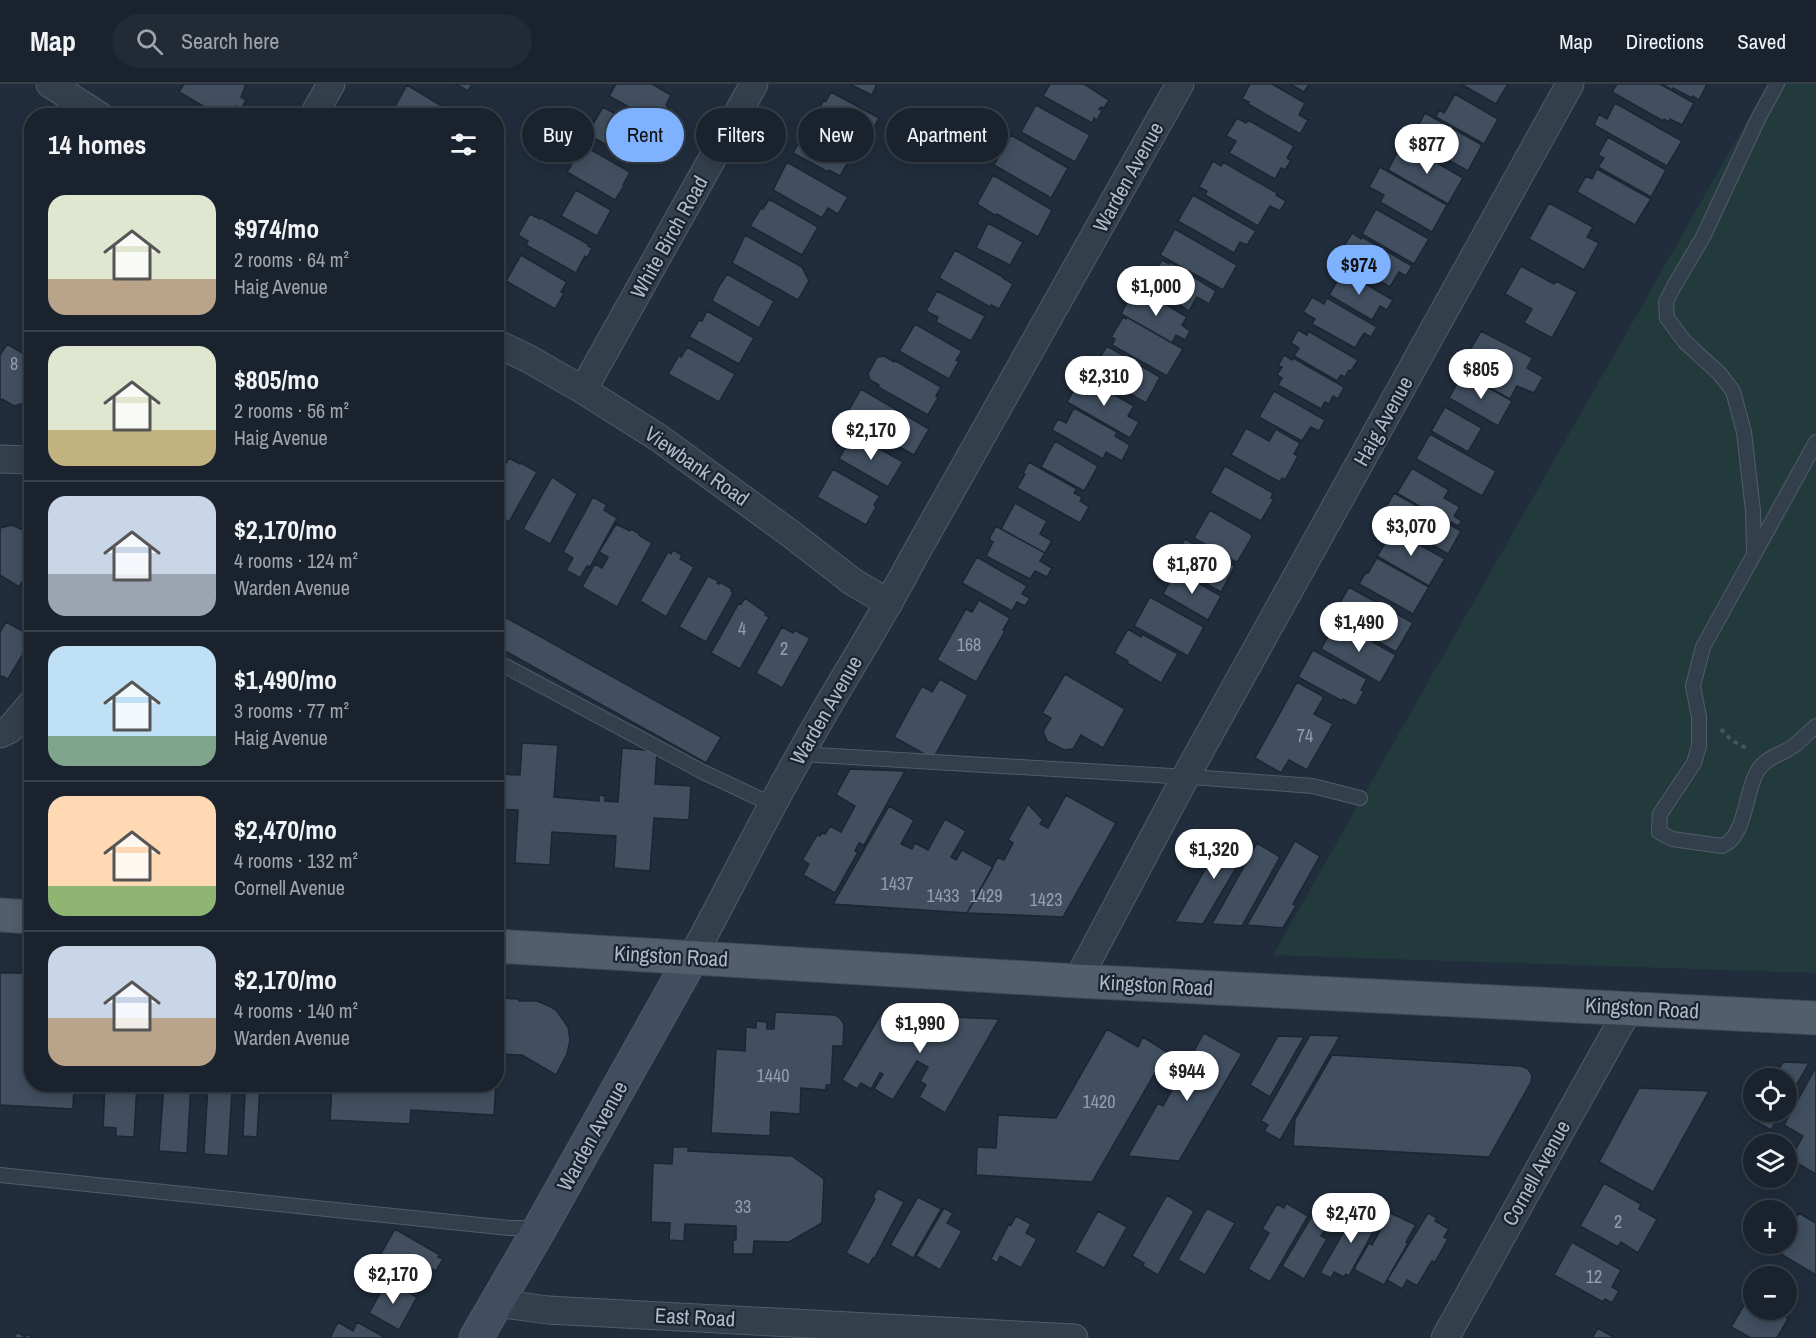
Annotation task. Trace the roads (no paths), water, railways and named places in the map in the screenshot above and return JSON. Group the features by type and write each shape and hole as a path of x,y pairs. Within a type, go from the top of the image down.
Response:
{"main road":[{"path":"0,915 24,916"},
{"name":"Kingston Road","path":"504,946 1077,981 1816,1018"},
{"name":"Warden Avenue","path":"476,1338 692,957"}],"street":[{"path":"50,84 88,108"},
{"path":"317,108 330,84"},
{"name":"White Birch Road","path":"583,390 754,84"},
{"name":"Warden Avenue","path":"692,957 800,754 889,603 1180,84"},
{"name":"Haig Avenue","path":"1077,981 1186,776 1570,84"},
{"name":"Viewbank Road","path":"504,347 529,358 659,438 782,527 853,582 889,603"},
{"path":"0,459 24,460"},
{"path":"0,734 9,730 24,712"},
{"name":"Cornell Avenue","path":"1445,1338 1629,1008"},
{"name":"East Road","path":"496,1303 548,1310 1074,1338"}],"lane":[{"path":"1754,556 1753,511 1744,432 1733,391 1719,373 1685,342 1667,318 1666,302 1703,237 1759,117 1777,84"},
{"path":"1816,442 1702,647 1693,686 1699,717 1699,746 1695,763 1660,814 1659,832 1672,839 1722,846 1728,844 1741,824 1756,772 1772,756 1793,746 1816,726"},
{"path":"504,665 704,772 773,805"},
{"path":"800,754 1186,776 1313,786 1360,798"},
{"path":"0,1175 509,1228 540,1228"}]}
